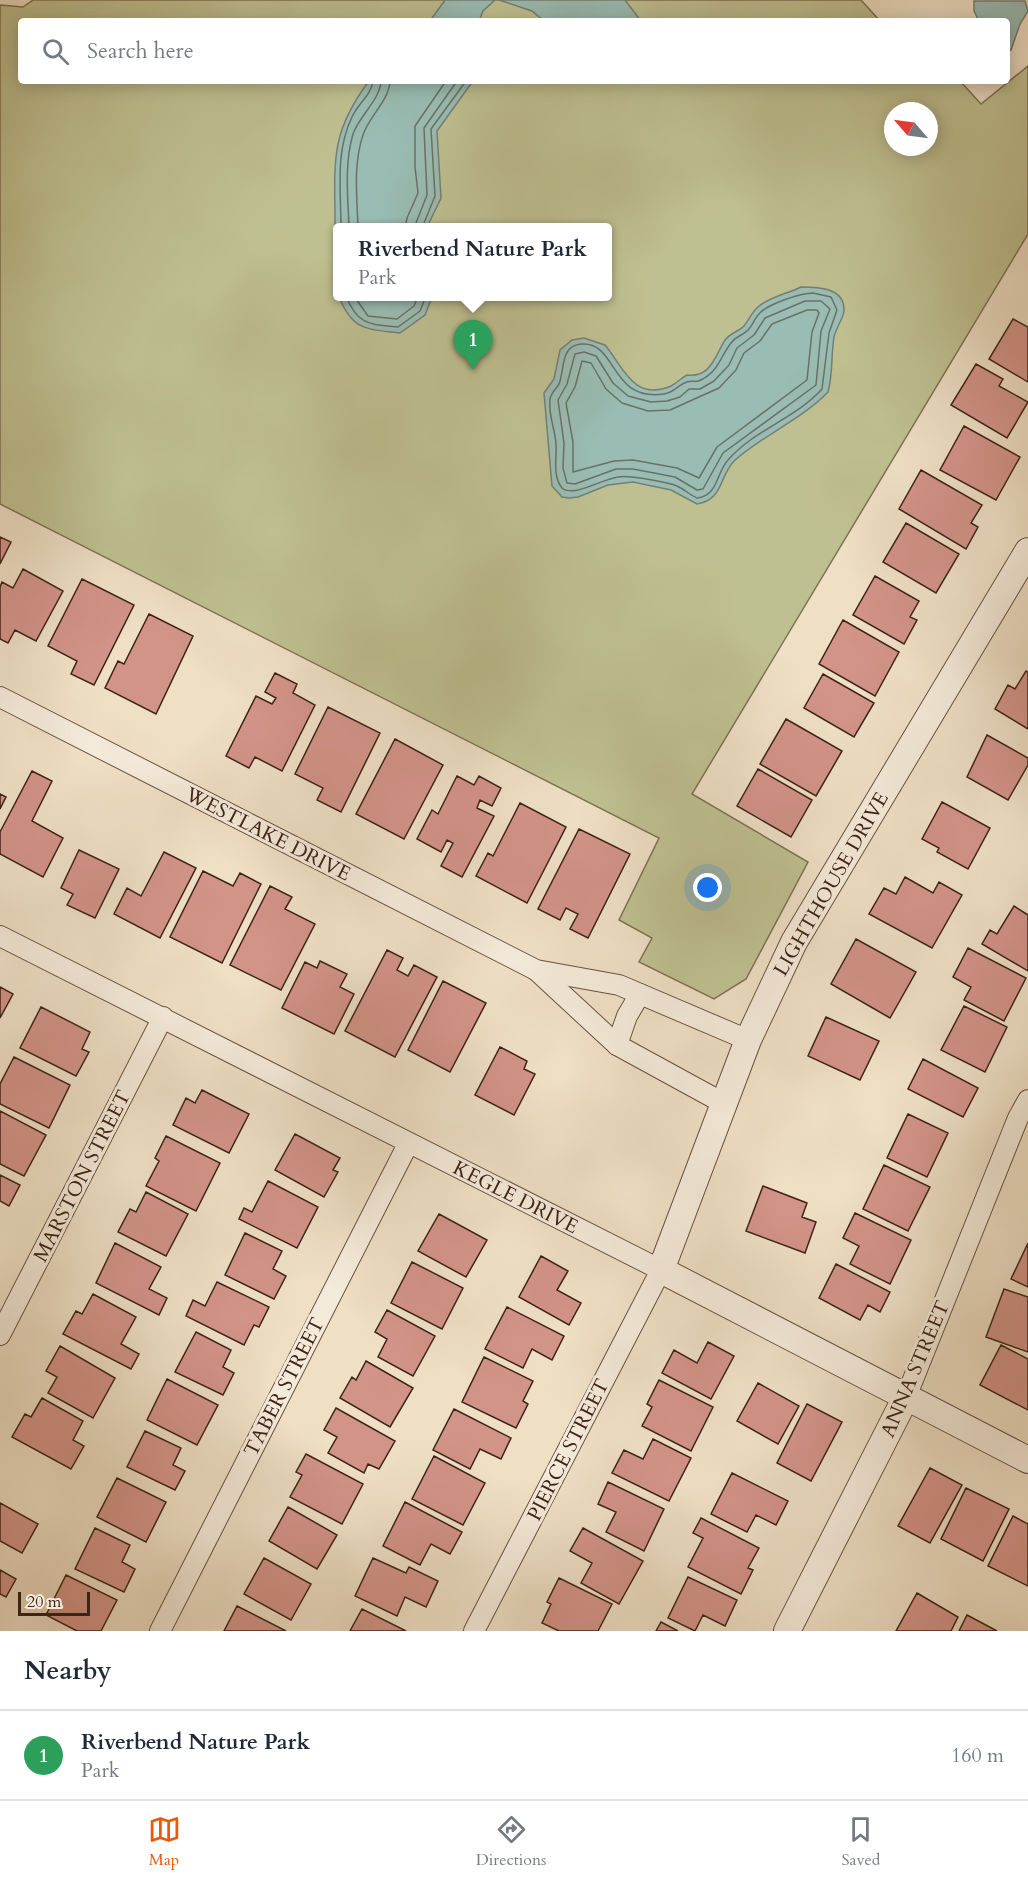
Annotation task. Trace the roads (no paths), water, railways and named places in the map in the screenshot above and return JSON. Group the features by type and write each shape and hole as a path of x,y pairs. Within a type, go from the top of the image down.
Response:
{"street":[{"name":"LIGHTHOUSE DRIVE","path":"661,1270 748,1040 794,942 1028,551"},
{"name":"WESTLAKE DRIVE","path":"0,698 536,970 617,1045 725,1104"},
{"name":"KEGLE DRIVE","path":"0,936 661,1270 1028,1460"},
{"name":"WESTLAKE DRIVE","path":"536,970 619,985 748,1040"},
{"path":"617,1045 627,1016 640,994"},
{"name":"MARSTON STREET","path":"0,1335 163,1017"},
{"name":"ANNA STREET","path":"787,1631 906,1397 1018,1118 1028,1100"},
{"name":"TABER STREET","path":"160,1631 408,1144"},
{"name":"PIERCE STREET","path":"474,1631 661,1270"}],"water":[{"path":"445,0 495,0 483,11 480,18 432,18"},
{"path":"499,0 625,0 639,18 540,18 532,11"},
{"path":"974,1 1025,1 1028,11 1020,24 1010,50 1010,18 978,18 974,11"},
{"path":"367,84 471,84 437,131 441,198 429,223 335,223 335,175 338,144 348,114"},
{"path":"801,287 829,290 840,297 843,303 844,311 834,337 828,392 806,411 734,461 712,498 697,504 671,490 633,482 608,485 578,497 569,498 562,497 552,486 544,393 554,379 560,350 572,340 584,338 605,345 630,379 638,386 658,390 671,386 687,375 702,373 711,365 725,340 744,326 758,307 773,298"},
{"path":"341,301 430,301 425,315 400,333 362,326 355,322"}],"place":[{"name":"Riverbend Nature Park","path":"473,370"}]}
